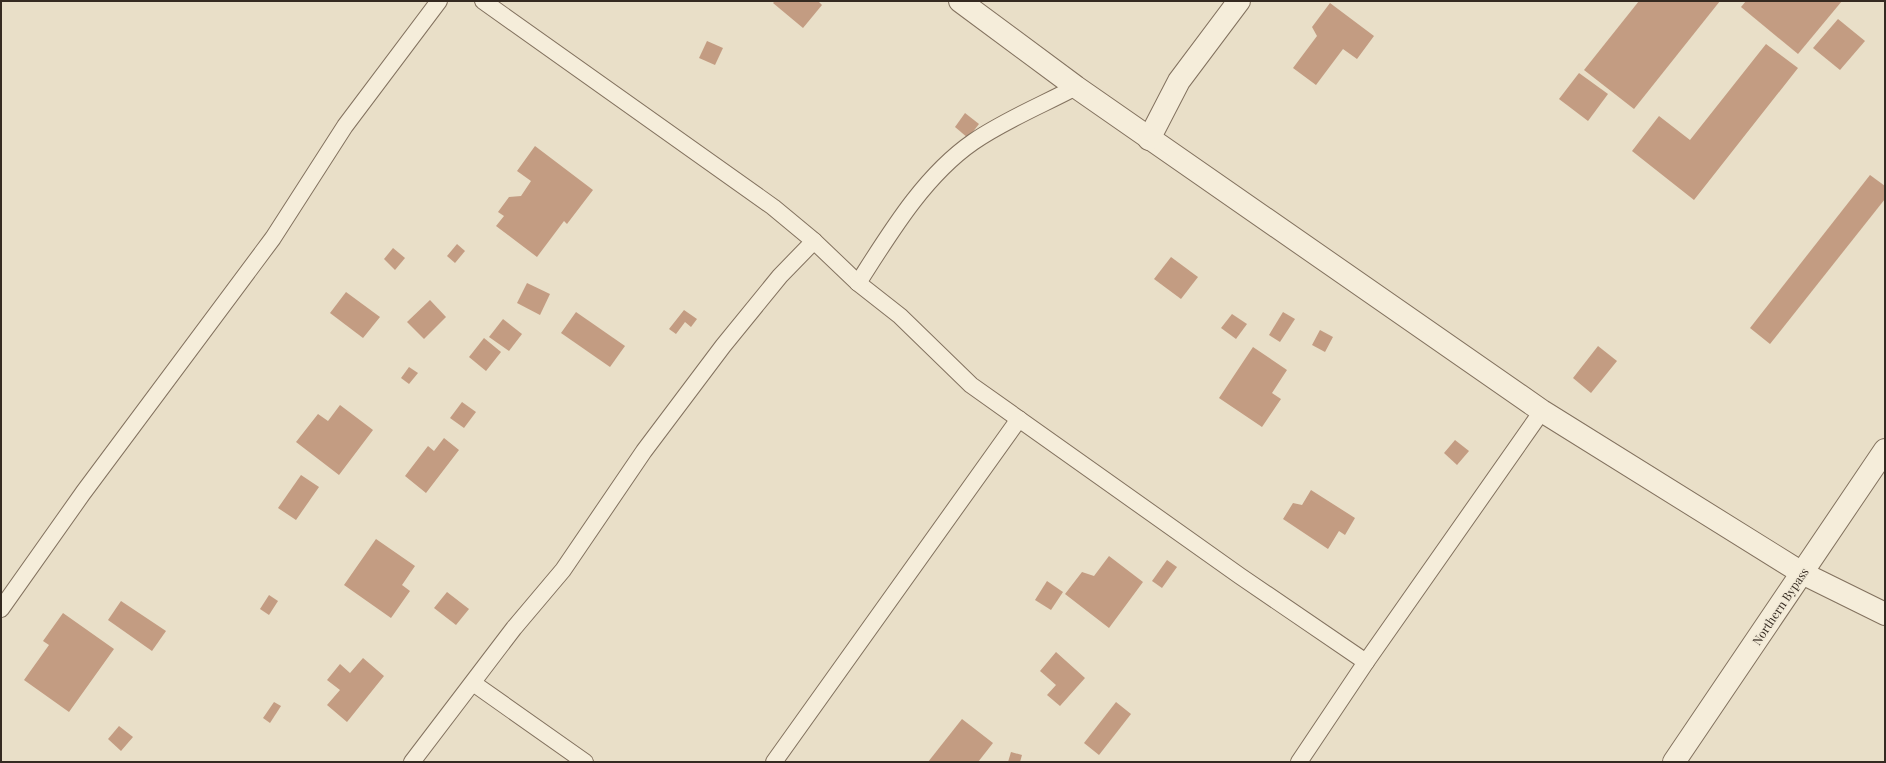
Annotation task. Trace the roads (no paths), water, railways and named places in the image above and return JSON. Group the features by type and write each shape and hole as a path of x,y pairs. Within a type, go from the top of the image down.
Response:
{"street":[{"path":"960,1 1149,139 1542,411 1802,573 1885,614"},
{"path":"1149,139 1179,81 1239,1"},
{"name":"Northern Bypass","path":"1674,762 1885,450"}],"lane":[{"path":"1,609 83,493 273,238 345,126 439,1"},
{"path":"483,1 767,203 814,241 858,283 900,316 971,385 1240,576 1366,662"},
{"path":"858,283 907,209 944,167 972,143 993,129 1076,87"},
{"path":"412,762 514,628 563,570 644,451 723,346 780,276 814,241"},
{"path":"1299,762 1366,662 1542,411"},
{"path":"774,762 1018,419"},
{"path":"473,683 585,762"}]}
